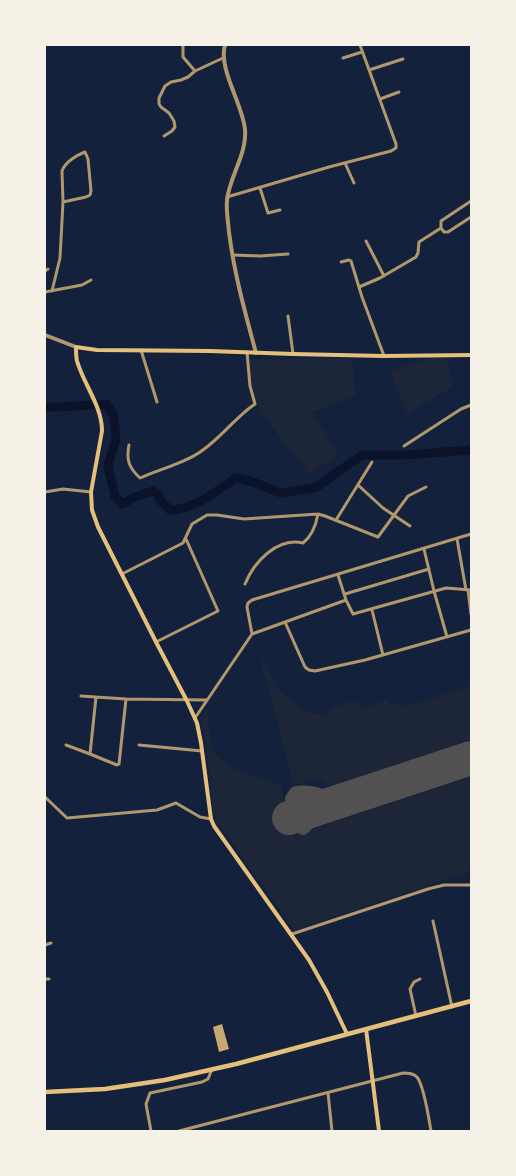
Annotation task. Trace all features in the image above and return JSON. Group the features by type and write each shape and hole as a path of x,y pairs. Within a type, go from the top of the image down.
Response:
{"main road":[{"path":"347,1034 318,974 211,819 195,718 94,518 91,504 92,492 102,423 76,360 76,346 98,350 384,356 471,355"},
{"path":"45,1092 105,1089 212,1070 471,1001"},
{"path":"366,1029 379,1131"}],"street":[{"path":"183,45 183,57 195,70"},
{"path":"225,45 223,58 241,111 245,134 243,153 227,197 228,218 237,282 256,353"},
{"path":"227,197 396,148 360,45"},
{"path":"344,58 363,52"},
{"path":"164,136 175,127 169,113 159,104 159,98 165,86 188,77 195,70 223,58"},
{"path":"369,70 403,59"},
{"path":"380,99 399,92"},
{"path":"52,291 60,258 64,166 85,152 88,159 90,195 63,202"},
{"path":"345,163 354,183"},
{"path":"260,188 268,213 280,210"},
{"path":"471,201 441,221 441,228 444,232 448,232 471,218"},
{"path":"359,287 384,276 416,257 419,242 441,228"},
{"path":"366,241 384,276"},
{"path":"232,255 288,254"},
{"path":"341,262 351,261 384,356"},
{"path":"45,292 81,285 91,280"},
{"path":"288,316 293,354"},
{"path":"45,334 76,346"},
{"path":"141,350 157,402"},
{"path":"129,445 127,455 129,464 140,478 196,455 208,446 237,417 255,404 250,386 247,352"},
{"path":"404,446 461,409 471,405"},
{"path":"336,520 372,462"},
{"path":"358,485 383,508 410,526"},
{"path":"121,574 176,548 186,539 192,524 207,515 244,519 318,514 378,537 408,496 426,487"},
{"path":"45,492 67,489 92,492"},
{"path":"245,584 250,572 278,546 306,541 316,524 318,514"},
{"path":"252,634 247,607 252,600 471,534"},
{"path":"156,642 218,611 186,539"},
{"path":"457,539 471,614"},
{"path":"424,549 447,637"},
{"path":"344,594 429,569"},
{"path":"338,575 353,614 446,588 468,590"},
{"path":"195,718 252,634 346,600"},
{"path":"372,609 383,655"},
{"path":"285,622 305,667 312,671 383,655 471,630"},
{"path":"81,696 207,700"},
{"path":"90,754 96,697"},
{"path":"66,745 98,759 119,764 126,699"},
{"path":"139,745 202,751"},
{"path":"45,797 69,819 157,810 176,803 200,817 211,819"},
{"path":"291,934 428,889 444,885 471,885"},
{"path":"433,921 452,1007"},
{"path":"45,945 51,943"},
{"path":"416,1016 410,987 414,982 420,980"},
{"path":"151,1131 146,1104 150,1093 202,1082 208,1079 212,1070"},
{"path":"178,1131 403,1073 411,1073 420,1084 431,1131"},
{"path":"328,1093 332,1131"}],"shaded area":[{"path":"428,358 446,358 453,386 407,414 390,371"},
{"path":"250,359 352,359 356,395 313,412 338,455 309,474 261,413 252,387"},
{"path":"258,650 279,691 308,713 327,715 335,705 356,700 364,709 388,699 390,704 401,702 405,707 471,686 471,740 331,786 318,779 294,785"},
{"path":"208,707 210,734 219,758 230,766 279,784 283,788 282,795 285,801 280,803 292,836 471,777 471,871 294,930 216,820 213,812 206,743 200,719"}],"building":[{"path":"222,1024 229,1049 219,1052 213,1027"}],"waterway":[{"path":"45,407 107,404 114,417 116,439 108,466 115,496 122,504 153,491 159,495 159,499 170,510 188,507 213,494 236,478 281,493 315,488 362,455 406,455 471,450"}],"taxiway":[{"path":"317,809 297,806 292,799 296,793 307,793 337,802"},
{"path":"302,807 298,818 303,828 324,806"}],"runway":[{"path":"289,818 471,758"}]}
